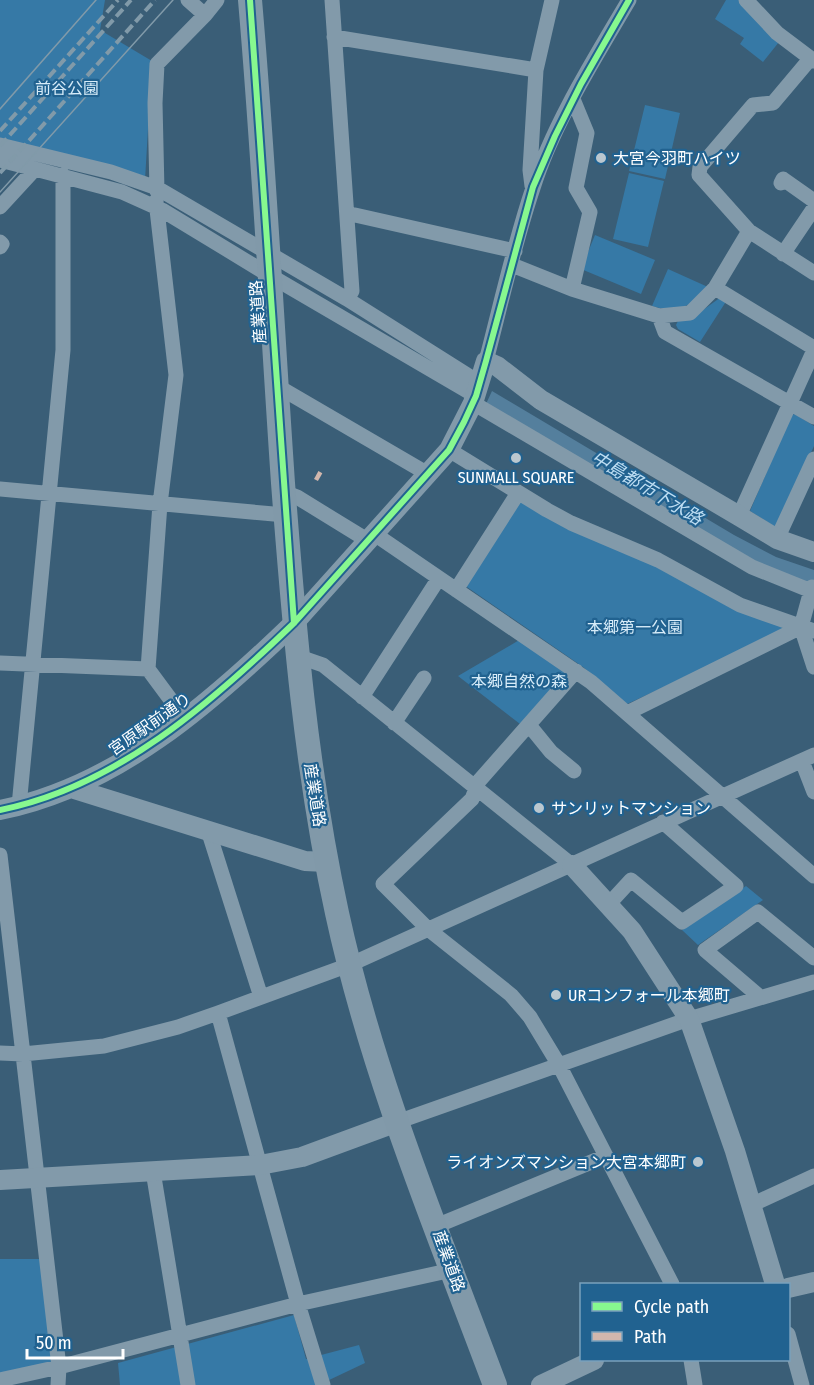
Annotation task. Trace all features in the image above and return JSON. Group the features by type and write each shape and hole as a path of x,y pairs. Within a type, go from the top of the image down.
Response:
{"main road":[{"name":"産業道路","path":"250,0 294,623 311,773 326,862 363,1014 397,1122 495,1385"}],"street":[{"path":"188,0 205,15"},
{"path":"185,720 147,669 160,504 176,375 157,197 155,103 157,64 218,0"},
{"path":"332,0 352,291 347,299"},
{"path":"533,188 530,170 536,70 552,0"},
{"path":"629,0 573,99 533,188 486,361 497,366 541,400 777,539 814,552"},
{"path":"746,0 777,33 812,60 773,103 753,105 700,166 699,175 749,231 814,273"},
{"path":"334,37 536,70"},
{"path":"572,289 590,212 576,188 587,133 573,99"},
{"path":"0,144 111,172 157,197 752,567 812,590 808,629 814,668"},
{"path":"0,160 122,192 157,197 268,264 347,299 476,394"},
{"path":"0,207 35,169"},
{"path":"10,808 33,664 63,350 63,175"},
{"path":"781,183 783,179 814,201"},
{"path":"783,254 814,208"},
{"path":"348,216 354,215 514,258 572,289 659,316 690,313 715,288 749,231"},
{"path":"0,242 2,244 0,247"},
{"path":"715,288 814,349 739,516"},
{"path":"659,316 665,332 814,417"},
{"name":"宮原駅前通り","path":"10,808 71,788 115,766 155,741 185,720 294,623 449,450 476,394 486,361"},
{"path":"276,386 428,474"},
{"path":"449,450 572,523 658,560 740,605 808,629"},
{"path":"777,539 814,459"},
{"path":"0,489 160,504 285,503 297,496 439,578 576,671 812,872"},
{"path":"456,590 518,493"},
{"path":"362,697 439,578"},
{"path":"627,713 808,629"},
{"path":"297,656 323,665 572,865 632,931 689,1019 735,1150 775,1283"},
{"path":"0,663 147,669"},
{"path":"576,671 479,781 472,799 383,884 428,929 511,995 530,1017 559,1065 671,1283"},
{"path":"394,723 424,678"},
{"path":"529,725 551,752 574,771"},
{"path":"0,1053 23,1054 104,1046 178,1028 218,1014 350,964 808,758 814,792"},
{"path":"115,766 109,777 108,785 112,794 123,804"},
{"path":"71,788 305,861 326,862"},
{"path":"608,905 632,880 682,922 736,886 663,822"},
{"path":"207,830 261,998"},
{"path":"0,855 39,1178 59,1367 58,1385"},
{"path":"760,998 705,951 758,912 814,958"},
{"path":"0,1180 260,1165 302,1156 689,1019 814,981"},
{"path":"218,1014 298,1304 323,1385"},
{"path":"436,1226 606,1156"},
{"path":"153,1171 188,1385"},
{"path":"751,1205 814,1176"},
{"path":"0,1380 59,1367 298,1304 452,1270"},
{"path":"790,1288 814,1282"},
{"path":"790,1338 802,1385"},
{"path":"541,1385 590,1361"},
{"path":"691,1361 695,1385"}],"green space":[{"name":"前谷公園","path":"0,0 105,0 100,30 152,61 145,180 0,139"},
{"path":"726,0 741,0 779,42 763,62 740,44 744,38 715,19"},
{"path":"645,105 680,113 665,179 629,171"},
{"path":"629,173 664,181 648,247 613,239"},
{"path":"595,235 655,260 641,294 581,269"},
{"path":"668,269 708,287 697,299 684,307 668,309 652,306"},
{"path":"721,297 727,300 700,342 678,329 676,325 678,321 692,318"},
{"path":"795,414 814,426 814,446 777,528 750,511 791,415"},
{"name":"本郷第一公園","path":"520,499 782,626 784,632 627,704 583,667 464,585"},
{"name":"本郷自然の森","path":"521,639 570,672 524,727 458,676"},
{"path":"746,886 763,900 698,945 682,930"},
{"path":"0,1259 42,1259 54,1361 0,1374"},
{"path":"294,1315 306,1359 359,1345 365,1363 327,1381 329,1385 120,1385 118,1363"}],"water":[{"name":"中島都市下水路","path":"492,391 734,535 776,557 814,570 814,584 762,567 486,404"}],"tram line":[{"path":"0,109 96,0"},
{"path":"0,192 173,0"}],"railway":[{"path":"0,131 118,0"},
{"path":"0,146 131,0"},
{"path":"0,173 155,0"}],"marked path":[{"path":"316,480 321,471"}],"cycle path":[{"path":"250,0 294,623"},
{"path":"0,810 43,799 83,782 122,762 195,711 294,623 449,450 476,396 533,187 581,84 629,0"}],"place":[{"name":"大宮今羽町ハイツ","path":"601,158"},
{"name":"SUNMALL SQUARE","path":"516,458"},
{"name":"サンリットマンション","path":"539,808"},
{"name":"URコンフォール本郷町","path":"556,995"},
{"name":"ライオンズマンション大宮本郷町","path":"698,1162"}]}
